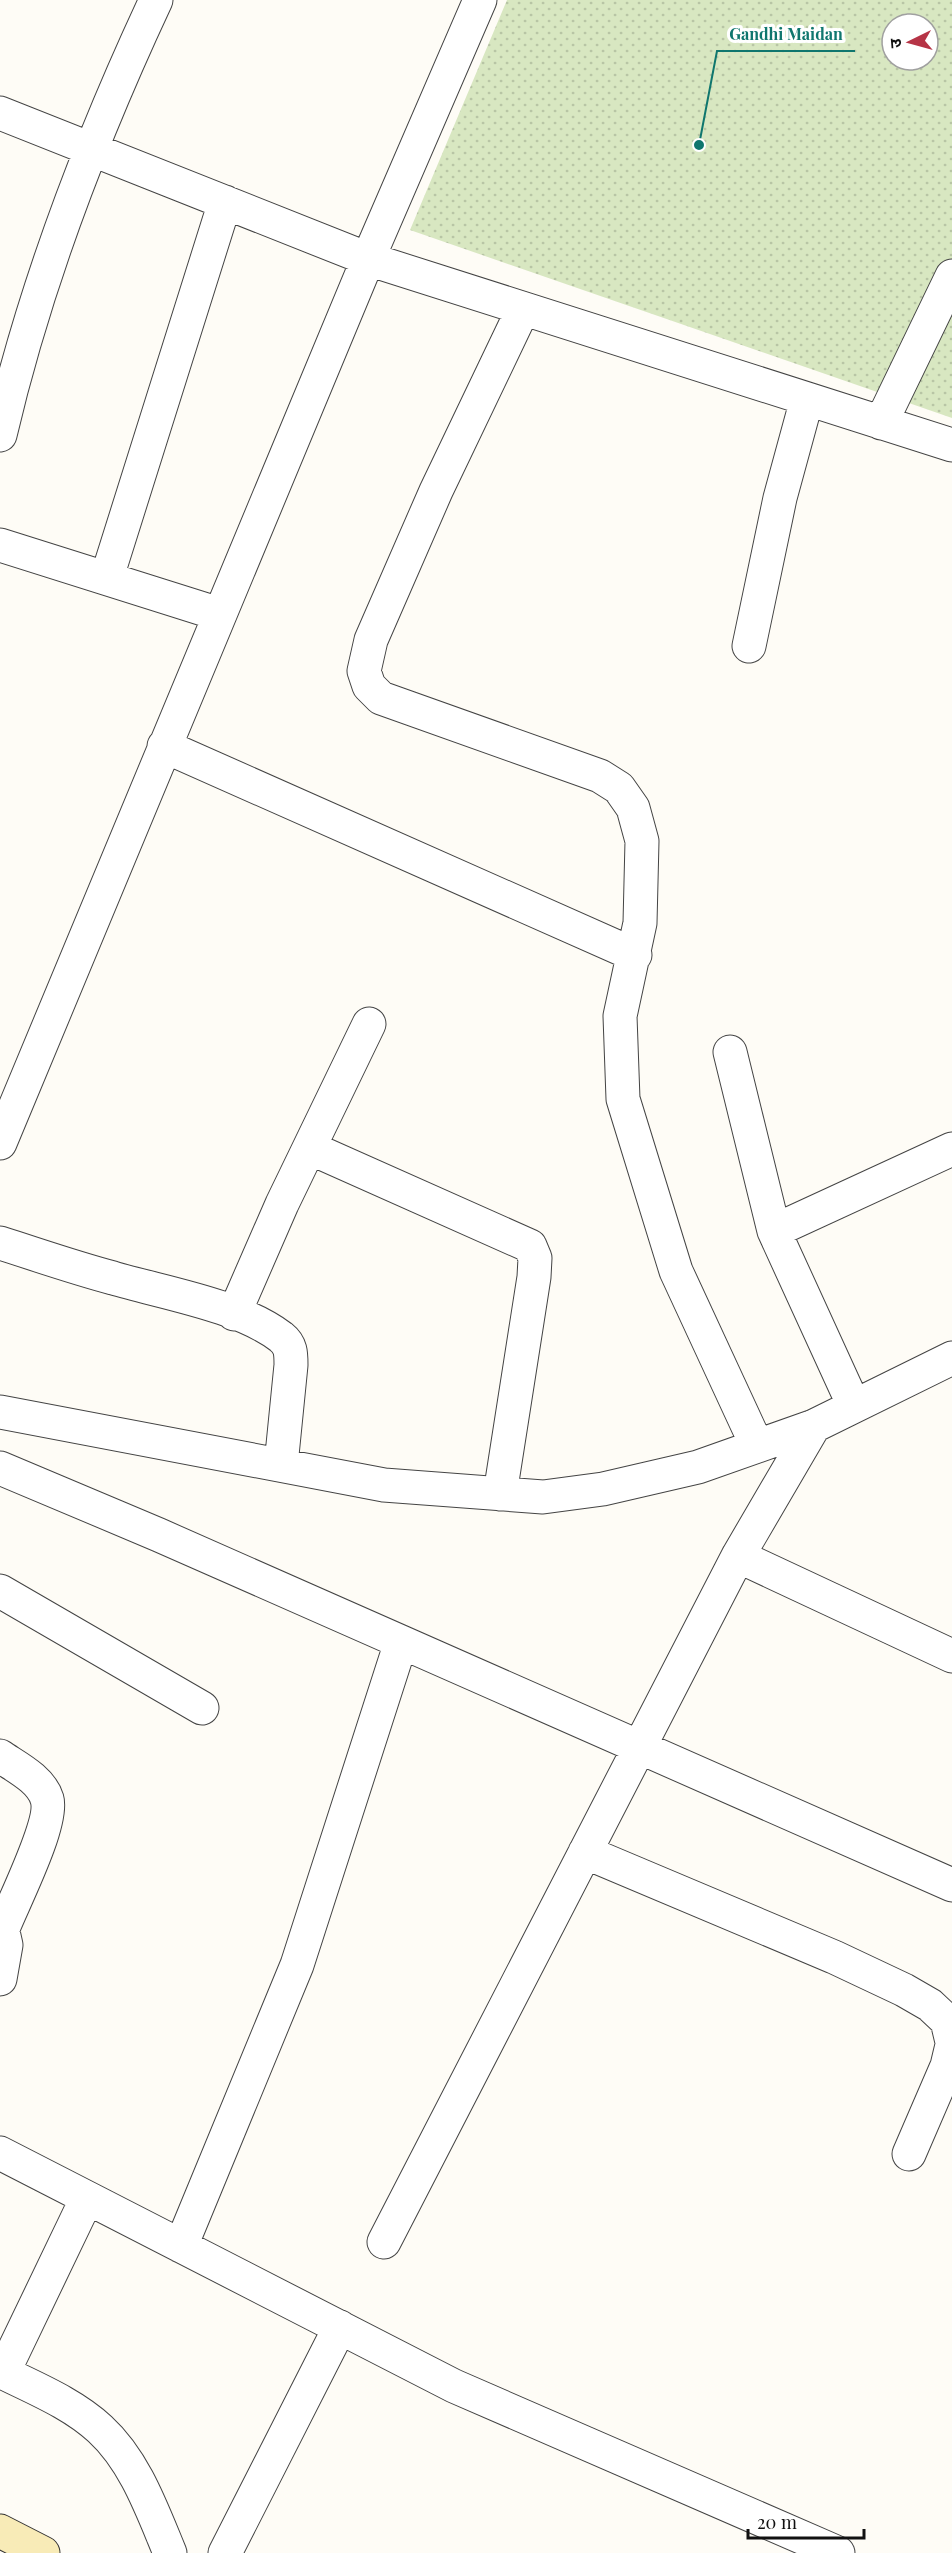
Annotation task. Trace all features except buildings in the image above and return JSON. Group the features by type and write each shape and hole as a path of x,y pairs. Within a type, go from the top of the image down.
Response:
{"street":[{"path":"0,435 15,372 89,149 155,0"},
{"path":"0,1143 368,259 480,0"},
{"path":"0,113 368,259 952,445"},
{"path":"106,577 225,202"},
{"path":"881,423 952,276"},
{"path":"523,309 436,491 375,630 364,671 369,686 381,698 600,776 619,788 633,808 642,841 640,922 620,1016 623,1099 676,1272 757,1446"},
{"path":"749,646 780,498 807,399"},
{"path":"0,545 219,614"},
{"path":"164,746 635,954"},
{"path":"234,1314 369,1024"},
{"path":"730,1052 774,1231 854,1406"},
{"path":"310,1148 530,1246 535,1258 534,1277 500,1494"},
{"path":"774,1231 952,1149"},
{"path":"0,1243 112,1278 213,1305 265,1327 282,1338 291,1349 281,1466"},
{"path":"0,1412 384,1485 543,1497 603,1489 698,1467 814,1426 952,1358"},
{"path":"384,2242 738,1556 814,1426"},
{"path":"0,1468 952,1885"},
{"path":"738,1556 952,1656"},
{"path":"0,1591 202,1708"},
{"path":"181,2246 297,1965 401,1642"},
{"path":"0,1756 38,1784 47,1800 46,1820 36,1849 2,1922 6,1945 0,1979"},
{"path":"585,1852 834,1957 930,2005 947,2021 952,2044 947,2066 909,2154"},
{"path":"0,2153 454,2386 823,2550"},
{"path":"87,2198 2,2372 65,2404 99,2428 114,2444 137,2478 170,2553"},
{"path":"225,2553 340,2327"},
{"path":"0,2531 43,2553"}],"green space":[{"path":"507,0 952,0 952,418 410,230"}],"place":[{"name":"Gandhi Maidan","path":"699,145"}]}
